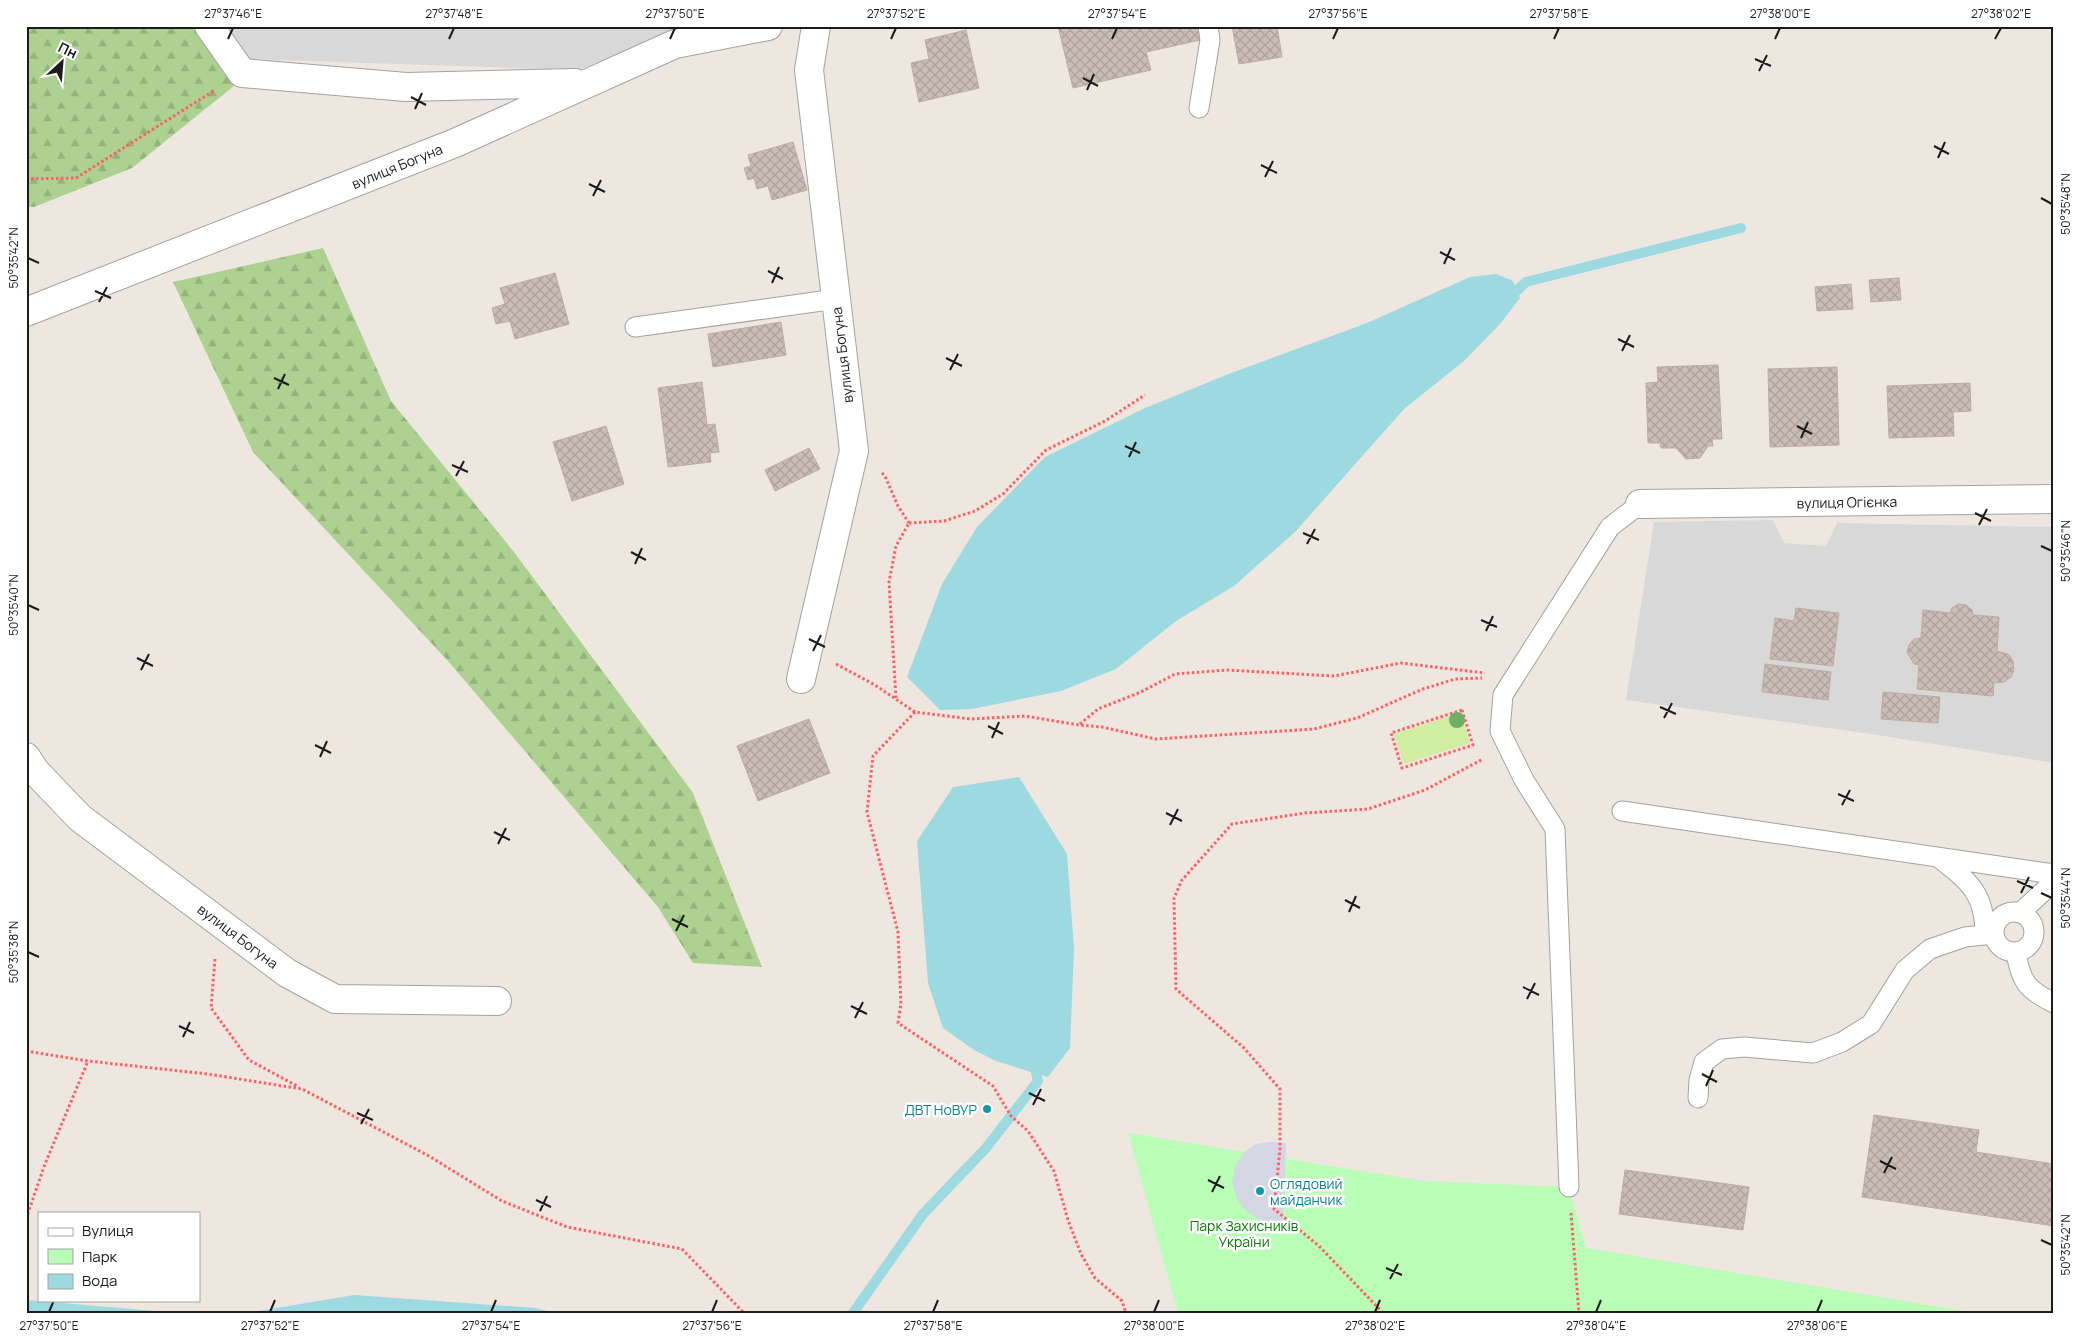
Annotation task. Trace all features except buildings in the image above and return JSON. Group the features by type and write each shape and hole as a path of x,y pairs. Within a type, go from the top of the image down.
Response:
{"street":[{"path":"208,26 242,73 406,87 589,82"},
{"name":"вулиця Богуна","path":"26,312 455,142 589,82 672,35 768,26"},
{"name":"вулиця Богуна","path":"801,679 854,451 809,70 816,26"},
{"name":"вулиця Огієнка","path":"1640,504 2054,499"},
{"name":"вулиця Богуна","path":"26,757 36,772 80,818 286,972 335,999 497,1001"}],"lane":[{"path":"1199,108 1210,40 1208,26"},
{"path":"635,327 836,299"},
{"path":"1570,1187 1555,829 1524,780 1500,731 1503,696 1610,527 1640,504"},
{"path":"1622,811 2054,874"},
{"path":"1938,857 1963,876 1977,893 1989,935 2000,947 2007,952 2016,953 2025,950 2032,943 2033,925 2028,918 2020,913 2011,912 2002,915 1989,935"},
{"path":"2020,913 2047,888 2054,886"},
{"path":"1698,1098 1699,1080 1704,1062 1722,1048 1744,1047 1813,1053 1842,1042 1871,1024 1905,970 1930,949 1965,937 1989,935"},
{"path":"2016,953 2023,982 2036,995 2054,1004"}],"path":[{"path":"26,179 76,178 242,73"},
{"path":"909,522 944,521 975,510 1003,494 1046,450 1105,421 1145,395"},
{"path":"885,476 898,506 909,522"},
{"path":"896,699 890,582 896,546 909,522"},
{"path":"815,621 836,664 875,685 915,712 971,719 1026,716 1102,727 1156,739 1314,729 1357,718 1423,689 1455,679 1514,677"},
{"path":"1079,725 1098,709 1141,692 1175,674 1227,670 1334,676 1401,663 1514,677"},
{"path":"1462,710 1473,745 1402,768 1391,733 1462,710"},
{"path":"915,712 874,756 867,812 898,932 901,1004 898,1023 992,1086 1011,1116 1028,1131 1054,1171 1068,1220 1082,1254 1096,1278 1122,1301 1126,1313"},
{"path":"1383,1313 1319,1246 1274,1208 1280,1149 1280,1089 1244,1048 1176,989 1174,898 1182,880 1232,824 1305,813 1368,809 1426,790 1506,745"},
{"path":"219,921 211,1008 249,1060 429,1156 502,1201 567,1227 682,1249 744,1313"},
{"path":"26,1051 88,1061 208,1074 302,1089"},
{"path":"26,1220 46,1164 88,1061"},
{"path":"1276,1182 1312,1185"},
{"path":"1570,1187 1579,1313"}],"shaded area":[{"path":"225,26 691,26 577,70 248,59"},
{"path":"1773,520 1784,543 1826,546 1837,523 2054,527 2054,763 1871,734 1626,700 1654,522"},
{"name":"Оглядовий майданчик","path":"1286,1143 1283,1225 1258,1219 1245,1210 1237,1199 1232,1183 1235,1167 1243,1153 1256,1144"}],"green space":[{"path":"26,26 192,26 234,86 132,168 34,207 26,206"},
{"path":"323,248 391,401 514,552 693,793 762,967 693,963 658,907 448,661 253,452 173,282"},
{"path":"1460,713 1470,743 1404,764 1394,734"},
{"name":"Парк Захисників України","path":"1128,1133 1423,1181 1569,1187 1586,1248 1976,1313 1178,1313"}],"water":[{"path":"1496,274 1513,281 1520,298 1500,324 1464,361 1404,409 1295,532 1234,586 1176,621 1116,669 1061,691 972,709 940,710 907,677 942,584 977,527 1045,457 1143,409 1226,375 1367,323 1470,277"},
{"path":"1019,777 1067,854 1074,949 1070,1048 1048,1077 996,1061 974,1050 943,1028 928,983 917,841 953,787"},
{"path":"354,1295 536,1308 554,1313 247,1313"},
{"path":"26,1300 180,1313 26,1313"}],"waterway":[{"path":"1508,299 1526,282 1741,228"},
{"path":"853,1313 923,1214 986,1148 1038,1081 1033,1061"}],"place":[{"name":"ДВТ НоВУР","path":"987,1109"},
{"name":"Оглядовий майданчик","path":"1260,1191"}]}
